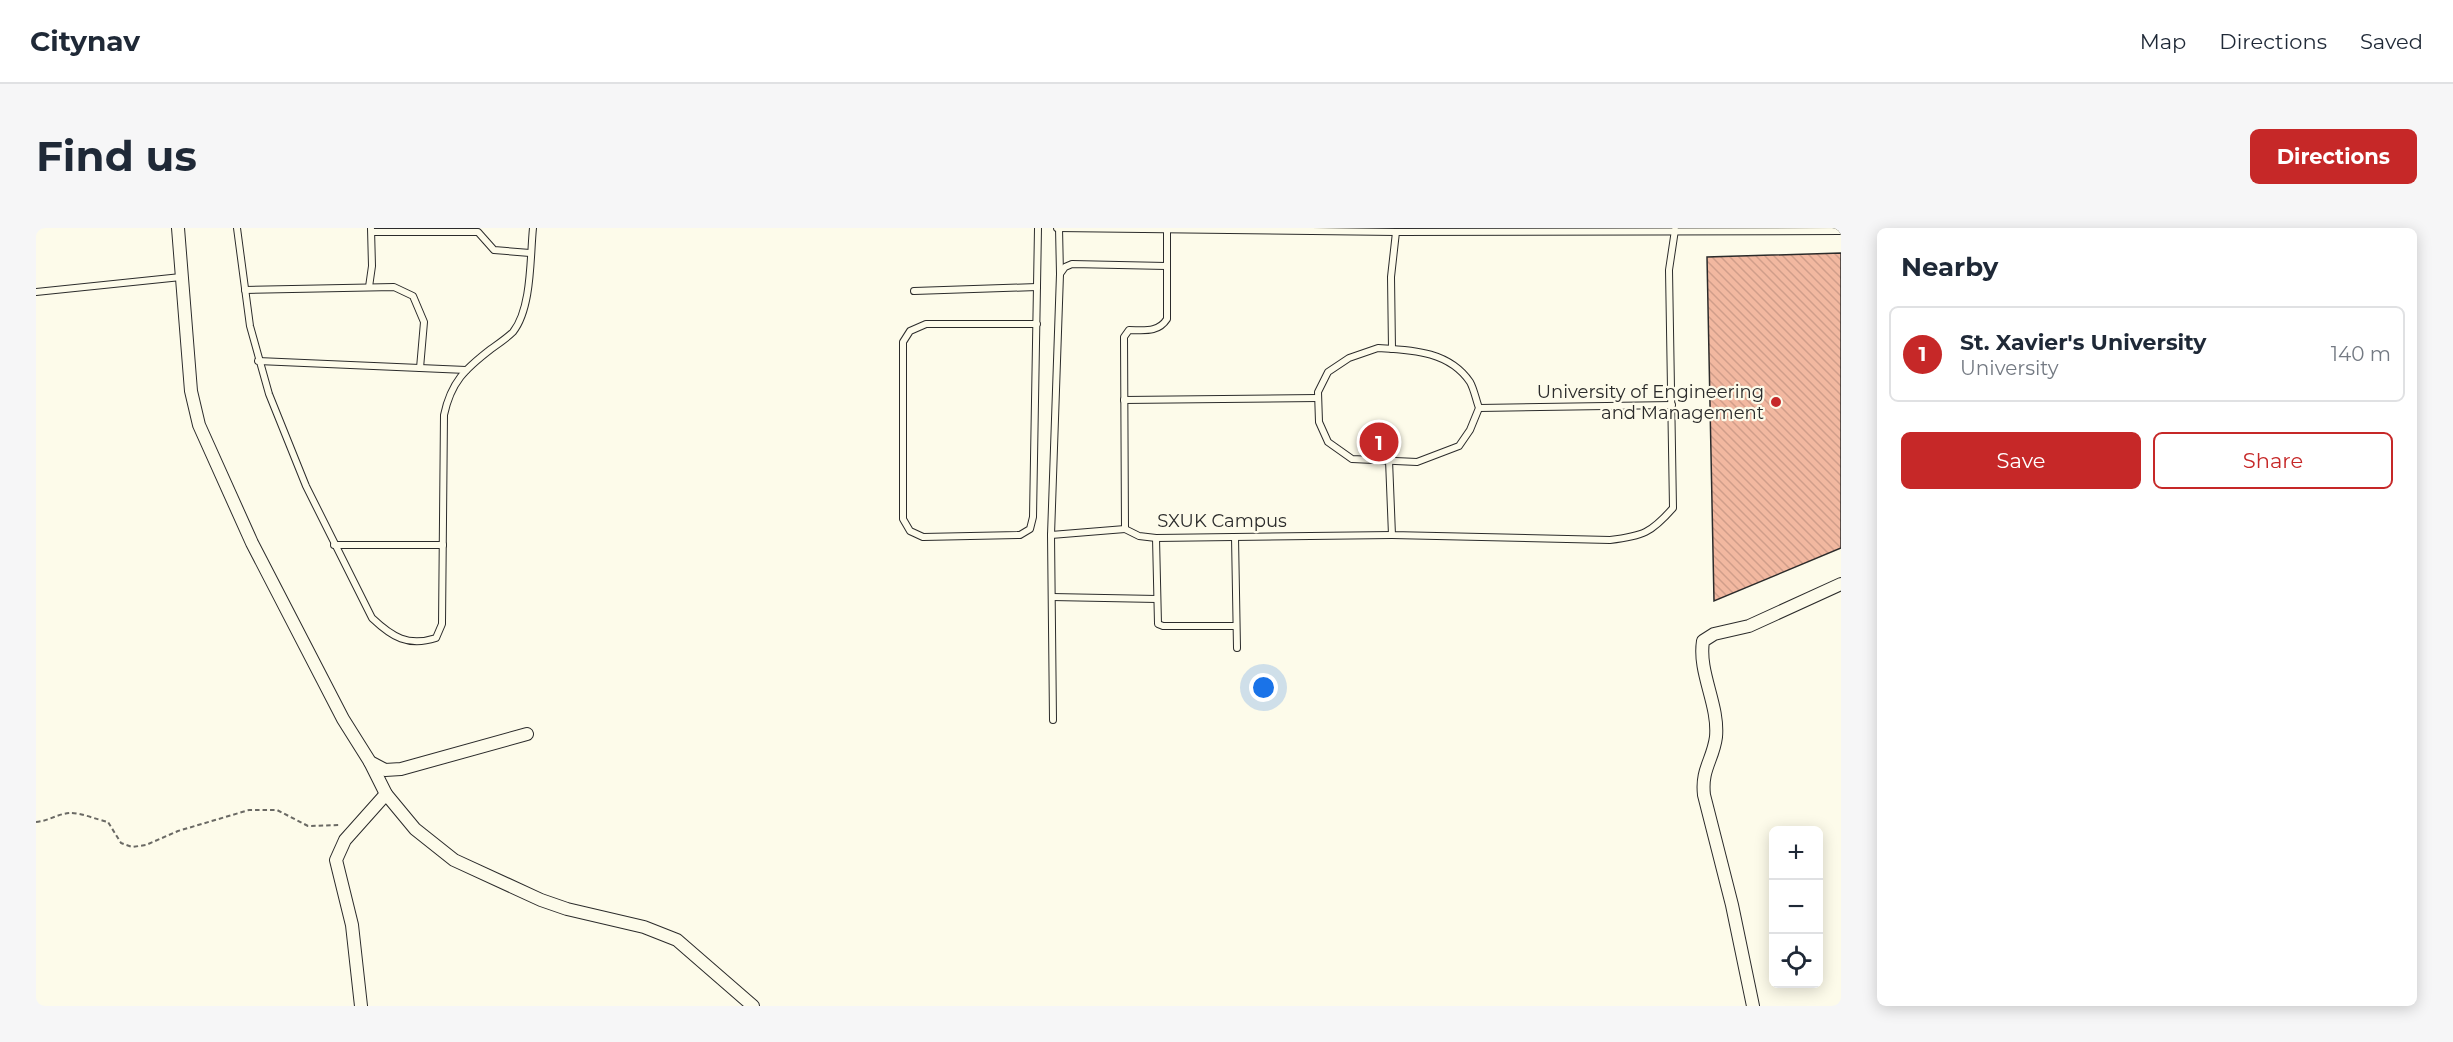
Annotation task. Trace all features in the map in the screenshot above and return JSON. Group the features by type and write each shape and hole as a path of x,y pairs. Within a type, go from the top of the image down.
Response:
{"street":[{"path":"178,228 191,391 199,425 252,543 343,720 370,762 386,794 415,829 454,860 540,900 567,909 644,927 677,940 753,1006"},
{"path":"1753,1006 1732,905 1704,795 1702,778 1712,753 1716,728 1701,656 1703,641 1714,634 1749,626 1841,584"},
{"path":"370,762 385,770 401,769 528,734"},
{"path":"361,1006 352,925 336,860 341,847 386,794"}],"lane":[{"path":"237,228 250,326 258,361 268,394 306,486 372,618 387,632 401,639 421,643 436,638 442,624 444,415 454,383 466,370 512,332 520,320 525,303 533,228"},
{"path":"1037,324 926,324 910,331 903,342 903,519 910,531 923,537 1009,536 1020,535 1030,529 1033,517 1037,324 1038,228"},
{"path":"1053,720 1051,535 1060,274 1058,228 1396,232 1841,231"},
{"path":"1051,535 1125,529 1125,333 1129,330 1155,330 1162,327 1167,319 1167,229"},
{"path":"369,287 372,230 478,232 494,250 530,253"},
{"name":"SXUK Campus","path":"1125,529 1139,536 1156,538 1392,535 1610,540 1637,537 1656,527 1673,508 1669,270 1675,230"},
{"path":"1392,349 1391,277 1396,232"},
{"path":"1060,274 1065,267 1072,264 1166,266"},
{"path":"36,292 181,277"},
{"path":"245,290 394,287 413,296 424,322 420,368"},
{"path":"914,291 1037,287"},
{"path":"1378,348 1432,354 1455,364 1471,383 1479,408 1470,430 1459,446 1417,462 1352,459 1328,442 1319,422 1318,398 1318,392 1328,372 1349,358 1378,348"},
{"path":"258,361 466,370"},
{"path":"1124,400 1318,398"},
{"path":"1479,408 1672,405"},
{"path":"1389,460 1392,535"},
{"path":"1235,537 1237,648"},
{"path":"1156,538 1157,620 1160,626 1236,626"},
{"path":"334,545 443,545"},
{"path":"1052,597 1157,599"}],"path":[{"path":"36,822 77,813 108,822 121,843 132,847 146,845 178,831 249,810 277,810 303,824 315,826 335,824 352,833"}],"building":[{"name":"University of Engineering and Management","path":"1841,253 1841,548 1714,601 1707,257"}],"place":[{"name":"University of Engineering and Management","path":"1776,402"},
{"name":"St. Xavier's University","path":"1379,442"}]}
